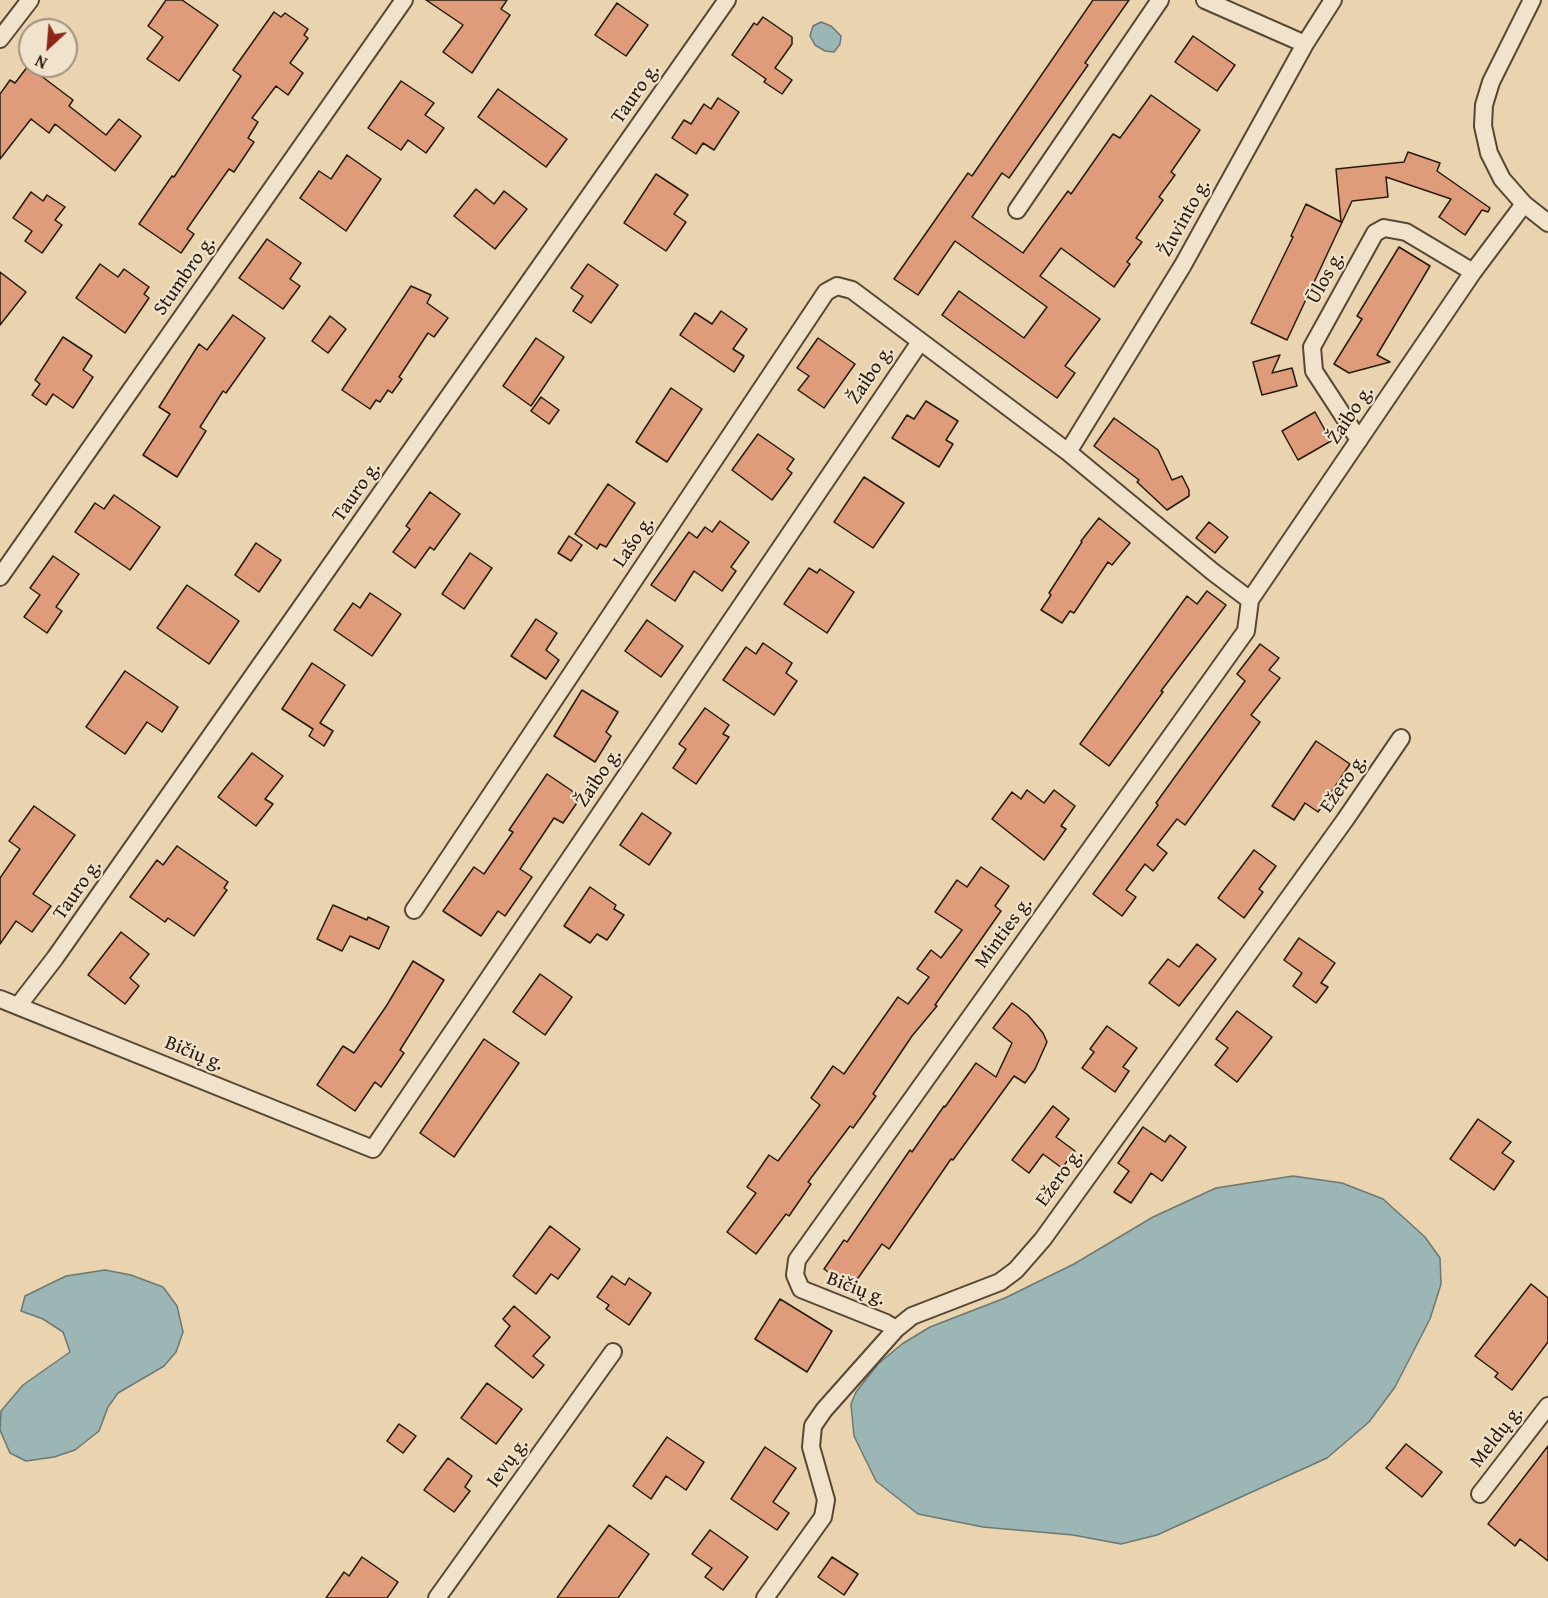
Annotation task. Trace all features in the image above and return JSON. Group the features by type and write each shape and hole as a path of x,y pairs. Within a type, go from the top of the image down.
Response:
{"street":[{"path":"0,39 30,0"},
{"name":"Stumbro g.","path":"0,577 404,0"},
{"name":"Tauro g.","path":"18,1006 56,958 727,0"},
{"path":"1017,210 1160,0"},
{"path":"1205,0 1305,44"},
{"name":"Žuvinto g.","path":"1068,452 1183,265 1305,44 1333,0"},
{"path":"1532,0 1491,82 1484,105 1483,126 1489,153 1502,179 1524,204 1548,223"},
{"name":"Žaibo g.","path":"373,1149 920,342 1068,452 1250,600 1473,272 1524,204"},
{"name":"Ūlos g.","path":"1359,440 1314,371 1312,347 1375,233 1384,228 1406,232 1473,272"},
{"name":"Lašo g.","path":"414,910 826,292 837,286 852,290 920,342"},
{"name":"Minties g.","path":"801,1289 795,1275 797,1260 1246,631 1250,600"},
{"name":"Ežero g.","path":"765,1598 823,1516 826,1500 811,1447 813,1426 824,1410 896,1329 912,1316 989,1287 1016,1270 1063,1210 1339,830 1401,738"},
{"name":"Bičių g.","path":"0,999 373,1149"},
{"name":"Bičių g.","path":"801,1289 896,1329"},
{"name":"Ievų g.","path":"437,1598 613,1352"},
{"name":"Meldų g.","path":"1480,1494 1548,1406"}],"water":[{"path":"821,22 831,26 841,36 840,44 834,52 825,51 815,45 810,36 813,26"},
{"path":"1293,1176 1342,1183 1383,1199 1425,1237 1440,1258 1441,1284 1430,1319 1395,1387 1369,1422 1327,1458 1157,1535 1121,1544 1073,1535 983,1527 918,1514 876,1481 854,1436 851,1404 856,1392 878,1364 902,1344 930,1327 1005,1298 1074,1264 1153,1217 1216,1188"},
{"path":"105,1270 131,1275 163,1287 177,1306 183,1332 176,1352 164,1366 118,1393 108,1407 99,1431 75,1450 54,1457 26,1461 10,1453 0,1430 1,1411 23,1385 70,1352 63,1332 43,1319 21,1311 25,1296 66,1276"}],"building":[{"path":"166,0 182,0 218,25 179,81 147,59 163,37 148,26"},
{"path":"426,0 507,0 501,9 510,15 472,73 443,52 463,25"},
{"path":"1093,0 1129,0 1085,63 1088,65 1009,178 1002,173 972,217 1023,253 1068,191 1071,194 1113,134 1120,138 1151,95 1200,130 1171,172 1175,175 1159,197 1163,200 1136,238 1142,242 1127,262 1130,264 1114,287 1061,248 1040,276 1100,319 1065,366 1075,373 1057,398 942,315 959,291 1024,338 1047,307 955,241 918,295 894,279 968,173 972,176"},
{"path":"617,3 648,25 626,56 595,35"},
{"path":"274,12 281,17 285,13 308,29 304,35 308,38 290,63 303,73 288,95 276,86 252,118 258,122 248,138 254,142 234,172 229,169 187,229 194,234 181,253 139,224 172,176 174,177 241,76 233,70"},
{"path":"763,17 792,37 792,44 775,68 792,80 782,94 764,82 766,79 732,55 754,23 757,25"},
{"path":"1193,36 1235,65 1217,91 1175,62"},
{"path":"19,78 44,78 73,100 69,106 106,135 119,119 141,136 115,171 55,124 49,133 31,119 0,159 0,94 10,80 15,83"},
{"path":"401,81 434,103 425,115 444,128 426,153 408,140 401,150 368,128"},
{"path":"498,89 567,139 546,167 478,117"},
{"path":"718,98 739,112 714,150 703,143 696,154 672,138 684,120 691,124 704,104 711,109"},
{"path":"1408,152 1440,163 1437,171 1490,208 1488,212 1482,210 1465,235 1439,217 1451,199 1386,177 1388,197 1352,201 1287,340 1251,323 1293,237 1291,236 1306,204 1341,222 1336,169 1404,162"},
{"path":"347,155 381,179 346,231 300,198 319,171 331,179"},
{"path":"656,174 688,195 674,214 686,222 666,251 624,223"},
{"path":"476,189 494,204 504,191 527,209 495,249 454,216"},
{"path":"31,192 43,201 47,195 65,207 55,220 62,225 42,253 25,241 32,231 13,218"},
{"path":"267,239 301,263 290,279 300,286 283,309 239,278"},
{"path":"1399,247 1430,266 1377,355 1390,362 1349,373 1334,364 1362,319 1357,316"},
{"path":"100,264 118,277 124,269 149,287 144,294 149,298 125,333 76,298"},
{"path":"588,264 618,285 591,323 573,311 583,296 571,288"},
{"path":"0,272 26,292 0,325"},
{"path":"411,286 431,295 427,303 448,318 434,337 428,333 399,377 402,379 392,393 388,390 380,402 376,400 370,409 342,390"},
{"path":"721,311 747,329 733,349 744,356 734,372 680,335 695,313 712,324"},
{"path":"233,315 265,338 226,393 223,391 200,427 206,431 177,477 143,455 170,414 159,407 199,344 207,350"},
{"path":"330,316 346,329 328,353 312,341"},
{"path":"63,337 92,356 83,370 93,377 73,408 53,394 46,405 32,395 40,384 35,380"},
{"path":"536,338 564,357 531,406 503,386"},
{"path":"818,338 855,364 824,408 798,390 809,376 797,368"},
{"path":"1280,355 1272,373 1292,368 1297,386 1262,395 1253,362"},
{"path":"671,388 702,409 667,462 636,442"},
{"path":"541,397 559,410 549,424 531,411"},
{"path":"926,401 958,421 946,440 953,444 939,467 892,438 907,415 914,419"},
{"path":"1315,412 1331,441 1298,460 1282,431"},
{"path":"1114,418 1158,450 1172,480 1182,476 1189,490 1189,496 1167,510 1137,482 1139,480 1094,446"},
{"path":"758,434 794,459 787,469 792,473 772,500 732,470"},
{"path":"864,477 904,503 873,548 834,522"},
{"path":"608,484 635,503 606,547 600,544 597,549 575,534"},
{"path":"430,492 460,514 434,550 430,547 415,568 393,552 410,529 406,526"},
{"path":"114,495 160,527 130,570 75,532 95,503 104,509"},
{"path":"1099,518 1130,543 1112,565 1108,562 1074,613 1070,611 1062,623 1041,610 1081,541"},
{"path":"720,521 749,542 731,567 736,571 722,591 694,571 675,601 651,585 689,532 697,538 705,527 712,532"},
{"path":"1209,522 1228,537 1215,553 1196,538"},
{"path":"569,536 582,545 571,561 558,553"},
{"path":"256,543 281,560 259,592 235,575"},
{"path":"470,553 492,568 464,609 442,594"},
{"path":"53,556 79,574 56,607 62,611 47,633 24,617 40,595 30,588"},
{"path":"809,568 817,573 820,569 854,592 827,633 784,604"},
{"path":"187,585 239,621 209,664 157,628"},
{"path":"1207,591 1226,605 1161,691 1163,692 1109,766 1080,744 1187,596 1197,604"},
{"path":"370,593 401,614 372,656 334,630 353,603 360,608"},
{"path":"536,619 557,633 546,650 559,660 546,679 511,656"},
{"path":"647,620 683,646 661,677 625,651"},
{"path":"763,643 792,663 786,673 797,681 774,715 723,680 746,647 756,654"},
{"path":"1260,644 1279,658 1269,670 1280,678 1251,715 1260,722 1185,825 1177,819 1157,845 1167,853 1153,871 1145,864 1126,890 1136,897 1122,916 1093,894 1245,681 1237,674"},
{"path":"312,663 345,685 320,723 333,731 324,746 309,736 313,729 282,709"},
{"path":"125,671 178,707 162,732 147,722 125,754 86,727"},
{"path":"582,690 618,712 606,732 611,736 595,762 554,736"},
{"path":"705,708 729,725 723,734 729,737 696,784 673,768 686,749 679,744"},
{"path":"1316,741 1350,764 1318,812 1305,803 1294,820 1272,806"},
{"path":"252,753 283,776 265,799 273,804 256,826 218,797"},
{"path":"547,774 581,797 563,823 554,818 520,869 532,877 505,916 498,911 481,936 443,911 474,867 484,874 513,832 509,830"},
{"path":"1027,790 1044,803 1054,790 1075,806 1061,826 1066,829 1044,860 992,819 1012,792 1021,799"},
{"path":"34,806 75,835 33,894 51,906 32,932 16,921 0,944 0,878 20,849 9,841"},
{"path":"642,813 671,833 649,865 620,845"},
{"path":"177,846 228,882 224,888 227,890 194,936 168,918 165,922 130,897 157,860 163,865"},
{"path":"1254,850 1276,866 1259,889 1263,892 1244,918 1218,898"},
{"path":"981,867 1009,886 995,906 1001,911 935,1005 937,1006 912,1036 873,1094 876,1096 853,1128 850,1126 808,1182 811,1184 789,1216 786,1214 756,1254 727,1232 756,1193 747,1187 769,1155 778,1161 820,1105 811,1098 833,1066 844,1074 898,997 908,1004 929,977 917,969 931,950 941,958 962,930 935,912 957,880 967,887"},
{"path":"590,887 616,905 614,909 624,915 607,940 597,934 590,943 564,926"},
{"path":"333,905 389,927 379,949 350,936 342,951 317,939"},
{"path":"121,932 149,954 130,978 139,986 125,1004 88,975"},
{"path":"1299,938 1335,963 1321,983 1328,987 1316,1003 1293,986 1302,973 1284,960"},
{"path":"1197,944 1216,959 1179,1006 1149,983 1168,959 1179,967"},
{"path":"413,961 444,980 400,1050 404,1053 381,1087 375,1082 355,1111 317,1085 343,1046 354,1053 387,1005"},
{"path":"540,974 572,997 545,1035 513,1012"},
{"path":"1012,1003 1028,1015 1043,1033 1047,1042 1035,1069 1025,1083 1014,1076 953,1160 951,1159 889,1249 882,1244 851,1288 824,1269 844,1240 847,1242 910,1150 912,1152 976,1063 996,1077 1012,1043 993,1028"},
{"path":"1237,1011 1272,1037 1237,1082 1215,1065 1228,1048 1216,1039"},
{"path":"1107,1026 1137,1048 1123,1067 1129,1071 1115,1092 1082,1068 1094,1052 1090,1049"},
{"path":"484,1039 519,1063 454,1157 420,1133"},
{"path":"1053,1106 1069,1119 1056,1137 1075,1151 1062,1168 1043,1154 1029,1173 1012,1160"},
{"path":"1478,1119 1511,1142 1502,1153 1514,1161 1494,1190 1450,1159"},
{"path":"1143,1127 1165,1142 1170,1135 1186,1147 1162,1181 1151,1173 1131,1203 1114,1192 1129,1171 1118,1163"},
{"path":"550,1226 580,1249 558,1279 551,1274 536,1294 513,1276"},
{"path":"612,1276 625,1285 629,1278 651,1293 629,1325 606,1309 609,1305 597,1297"},
{"path":"1531,1284 1548,1298 1548,1342 1512,1390 1495,1377 1498,1373 1475,1356"},
{"path":"780,1299 832,1331 807,1372 755,1339"},
{"path":"514,1306 550,1337 533,1356 544,1365 533,1378 495,1346 510,1326 503,1319"},
{"path":"487,1383 522,1409 496,1444 461,1418"},
{"path":"399,1424 416,1436 403,1453 387,1441"},
{"path":"667,1437 704,1462 686,1490 666,1476 651,1499 633,1486"},
{"path":"1406,1444 1442,1472 1422,1497 1386,1468"},
{"path":"1548,1446 1548,1561 1520,1539 1515,1546 1488,1524"},
{"path":"765,1447 796,1468 773,1502 789,1513 777,1530 731,1499"},
{"path":"448,1458 472,1476 465,1487 470,1491 454,1512 424,1490"},
{"path":"609,1525 649,1554 618,1598 557,1598"},
{"path":"710,1530 748,1557 723,1590 705,1577 712,1568 692,1554"},
{"path":"362,1557 398,1582 387,1598 326,1598 344,1572 349,1576"},
{"path":"832,1557 858,1574 844,1595 818,1577"}]}
